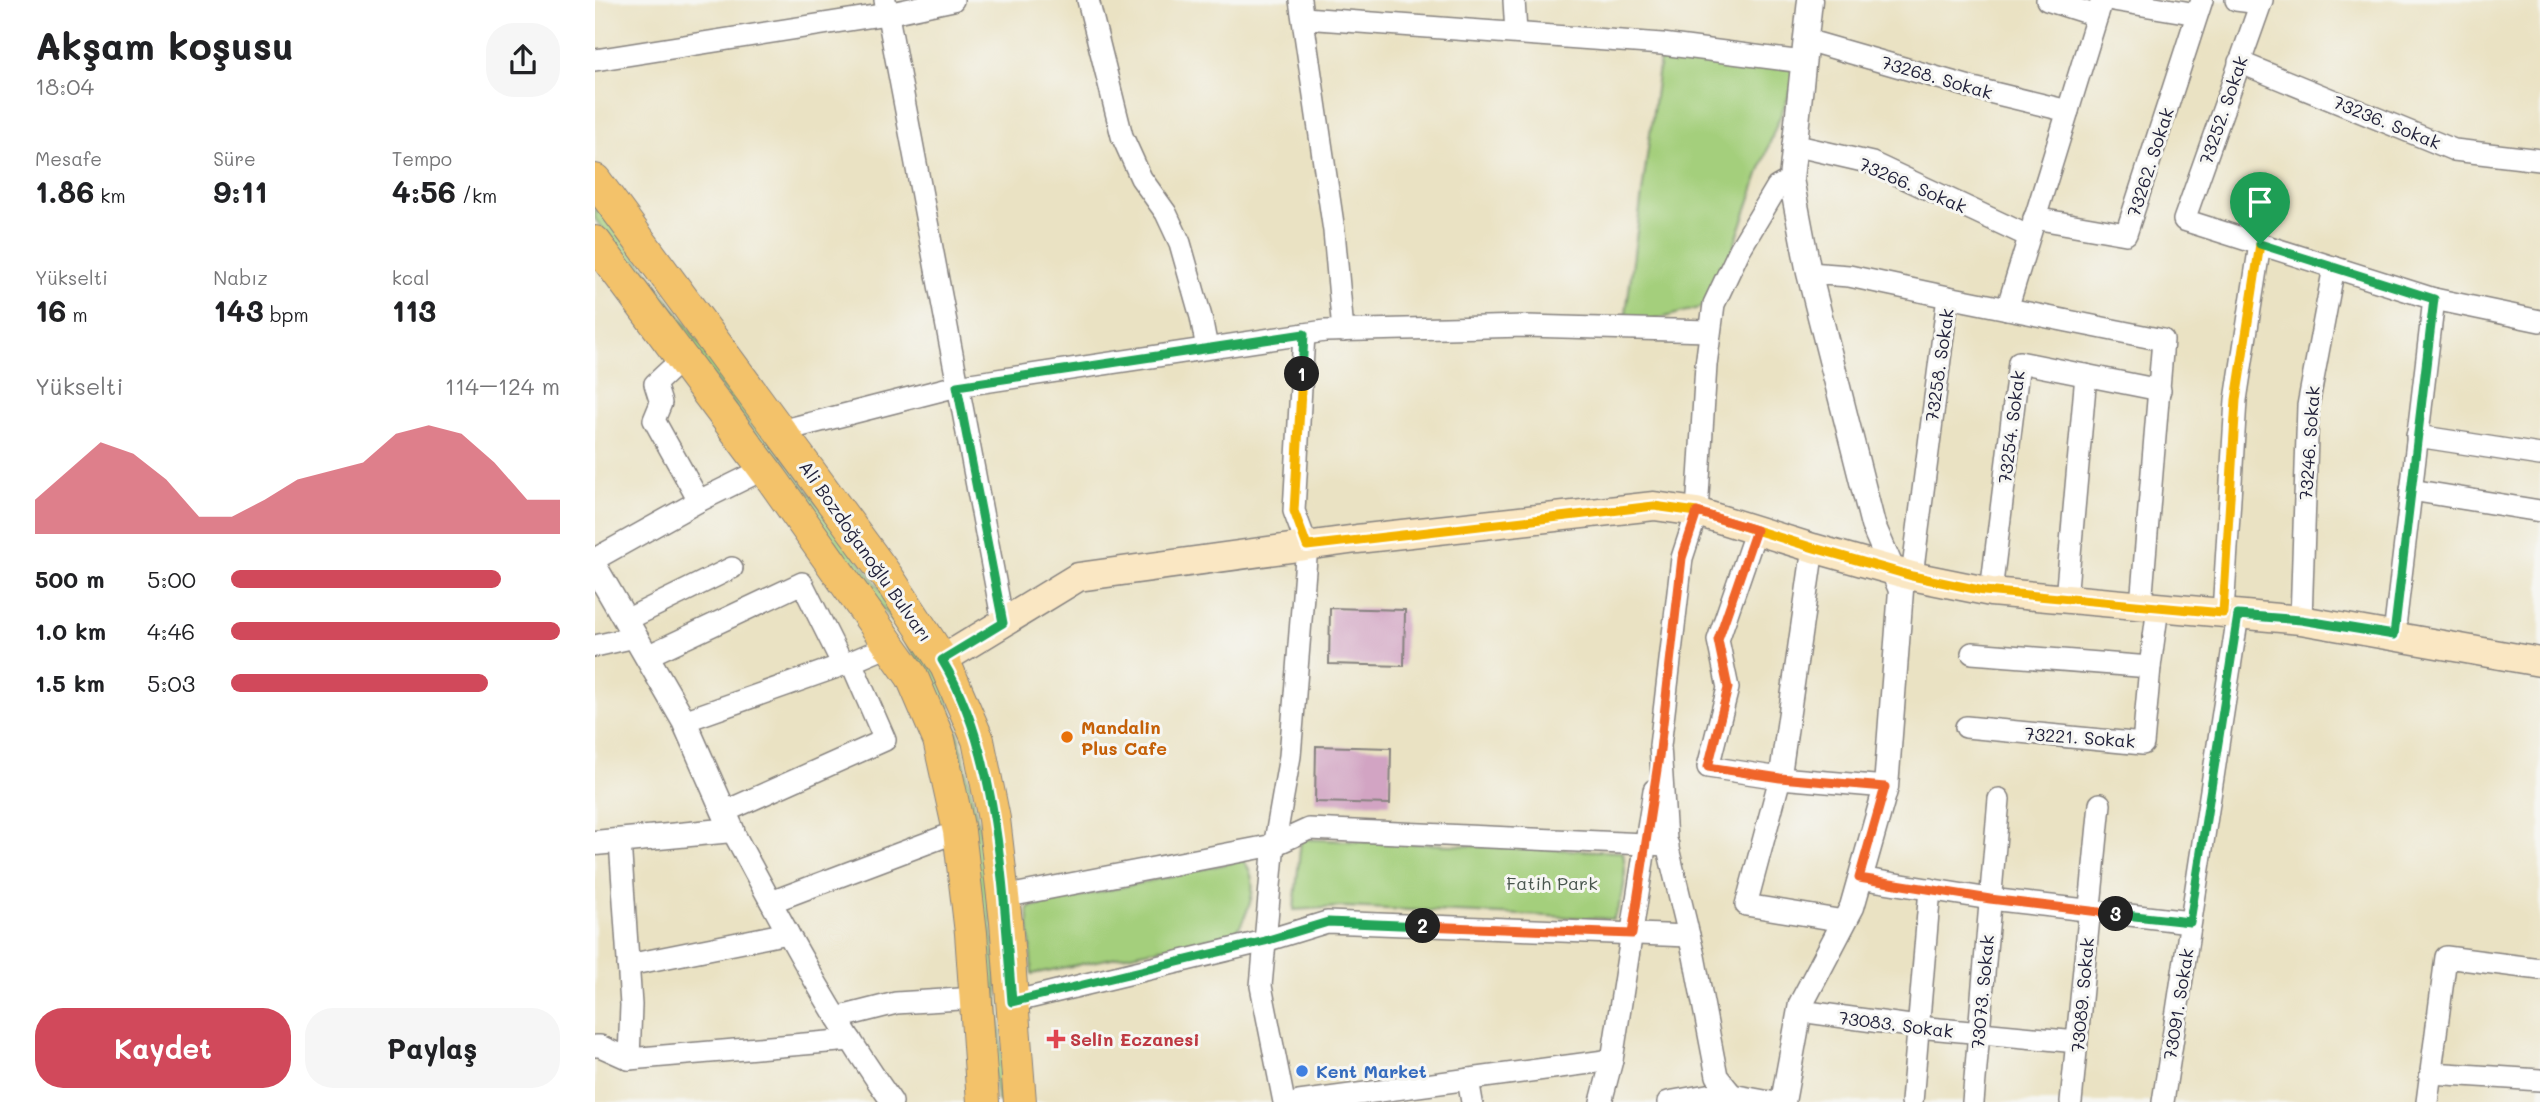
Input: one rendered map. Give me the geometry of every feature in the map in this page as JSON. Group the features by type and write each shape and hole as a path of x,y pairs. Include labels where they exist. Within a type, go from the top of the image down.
{"main road":[{"name":"Ali Bozdoğanoğlu Bulvarı","path":"595,180 889,579 942,660 978,740 994,819 1020,1102"},
{"name":"Ali Bozdoğanoğlu Bulvarı","path":"599,256 764,469 912,677 939,740 959,831 971,933 983,1102"},
{"path":"942,660 1078,577 1307,546 1654,506 1697,512 1903,573 1991,592 2301,620 2540,662"}],"street":[{"path":"595,60 886,7 953,0"},
{"path":"1088,0 1122,136 1141,178 1166,213 1180,243 1207,348"},
{"path":"1514,0 1515,33"},
{"path":"1783,1102 1801,1004 1852,906 1885,787 1903,573 1885,556 1873,525 1809,273 1791,179 1810,0"},
{"path":"2007,309 2100,8 2047,0"},
{"path":"2113,0 2200,7"},
{"path":"2236,0 2261,2"},
{"name":"73252. Sokak","path":"2260,244 2184,220 2261,2"},
{"path":"886,7 1003,623"},
{"name":"73262. Sokak","path":"2031,227 2126,234 2200,7"},
{"path":"1302,9 1334,231 1343,331"},
{"name":"73268. Sokak","path":"1302,9 1515,33 1804,51 2068,111"},
{"name":"73236. Sokak","path":"2239,62 2453,150 2540,160"},
{"name":"73266. Sokak","path":"1793,145 1872,163 2031,227"},
{"path":"1601,1102 1612,1060 1660,750 1682,558 1697,512 1709,331 1714,304 1739,249 1777,187 1791,179"},
{"path":"2260,244 2434,299 2540,321"},
{"name":"73091. Sokak","path":"2163,1102 2190,922 2230,614 2236,400 2260,244"},
{"name":"73246. Sokak","path":"2301,620 2308,407 2334,267"},
{"path":"1809,273 1849,276 1948,297"},
{"name":"73258. Sokak","path":"1903,573 1948,297 2164,340 2160,390"},
{"path":"2394,635 2434,299"},
{"path":"781,431 957,386 1304,334 1526,326 1709,331"},
{"path":"1284,1102 1261,986 1274,845 1290,756 1307,546 1294,511 1304,334"},
{"name":"73254. Sokak","path":"1991,592 2019,362 2160,390"},
{"path":"670,370 655,384 661,403 654,420 699,501"},
{"path":"2066,599 2086,375"},
{"name":"73221. Sokak","path":"1966,727 2143,744 2150,667 2149,606 2160,390"},
{"path":"2417,436 2540,455"},
{"path":"595,559 699,501 764,469"},
{"path":"2411,490 2540,511"},
{"path":"1756,530 1718,640 1728,688 1708,767 1780,778 1885,787"},
{"path":"1814,548 1780,778 1746,905 1844,921"},
{"path":"595,567 684,721 728,822 787,933 837,1018 892,1102"},
{"path":"636,638 732,568"},
{"path":"595,646 636,638 802,583 885,740 728,822 595,843"},
{"path":"684,721 847,664 891,645"},
{"path":"1972,653 2150,667"},
{"path":"1660,750 1668,845 1717,1076 1733,1095 1770,1102"},
{"name":"73073. Sokak","path":"1973,1102 1999,799"},
{"name":"73089. Sokak","path":"2071,1102 2100,804"},
{"path":"1003,897 1274,845 1308,829 1668,845"},
{"path":"771,902 959,831"},
{"path":"620,841 631,1005 629,1059"},
{"path":"1859,878 1990,899 2190,922"},
{"path":"1912,1102 1930,889"},
{"path":"1012,1002 1265,941 1328,922 1689,936"},
{"path":"628,965 787,933"},
{"path":"2427,1102 2446,957 2540,969"},
{"path":"837,1018 897,1003 976,998"},
{"name":"73083. Sokak","path":"1800,1011 1979,1034 2077,1042"},
{"path":"595,1046 629,1059 851,1040"},
{"path":"1299,1102 1612,1060"},
{"path":"2431,1073 2540,1080"},
{"path":"1468,1079 1472,1102"},
{"path":"1668,1102 1729,1091"}],"green space":[{"path":"1662,44 1803,62 1774,131 1714,304 1624,328"},
{"path":"595,200 909,628 943,680 982,839 992,923 1006,1102 999,1102 996,1091 931,684 900,632 595,219"},
{"name":"Fatih Park","path":"1301,839 1623,852 1624,887 1613,919 1342,907 1294,910"},
{"path":"1243,860 1249,869 1253,887 1249,906 1236,933 1032,974 1028,908"}],"building":[{"path":"1330,608 1405,610 1404,666 1329,664"},
{"path":"1316,746 1391,748 1390,804 1315,802"}],"place":[{"name":"Mandalin Plus Cafe","path":"1067,737"},
{"name":"Selin Eczanesi","path":"1056,1039"},
{"name":"Kent Market","path":"1302,1071"}],"route":[{"path":"2260,244 2236,400 2223,613 1984,591 1912,576 1697,512 1654,506 1307,546 1294,511 1304,334 957,386 1003,623 942,660 978,740 994,819 1012,1002 1265,941 1328,922 1632,934 1660,750 1682,558 1697,512 1756,530 1718,640 1728,688 1708,767 1780,778 1885,787 1859,878 1990,899 2190,922 2238,615 2301,620 2394,635 2434,299 2260,244"}]}
